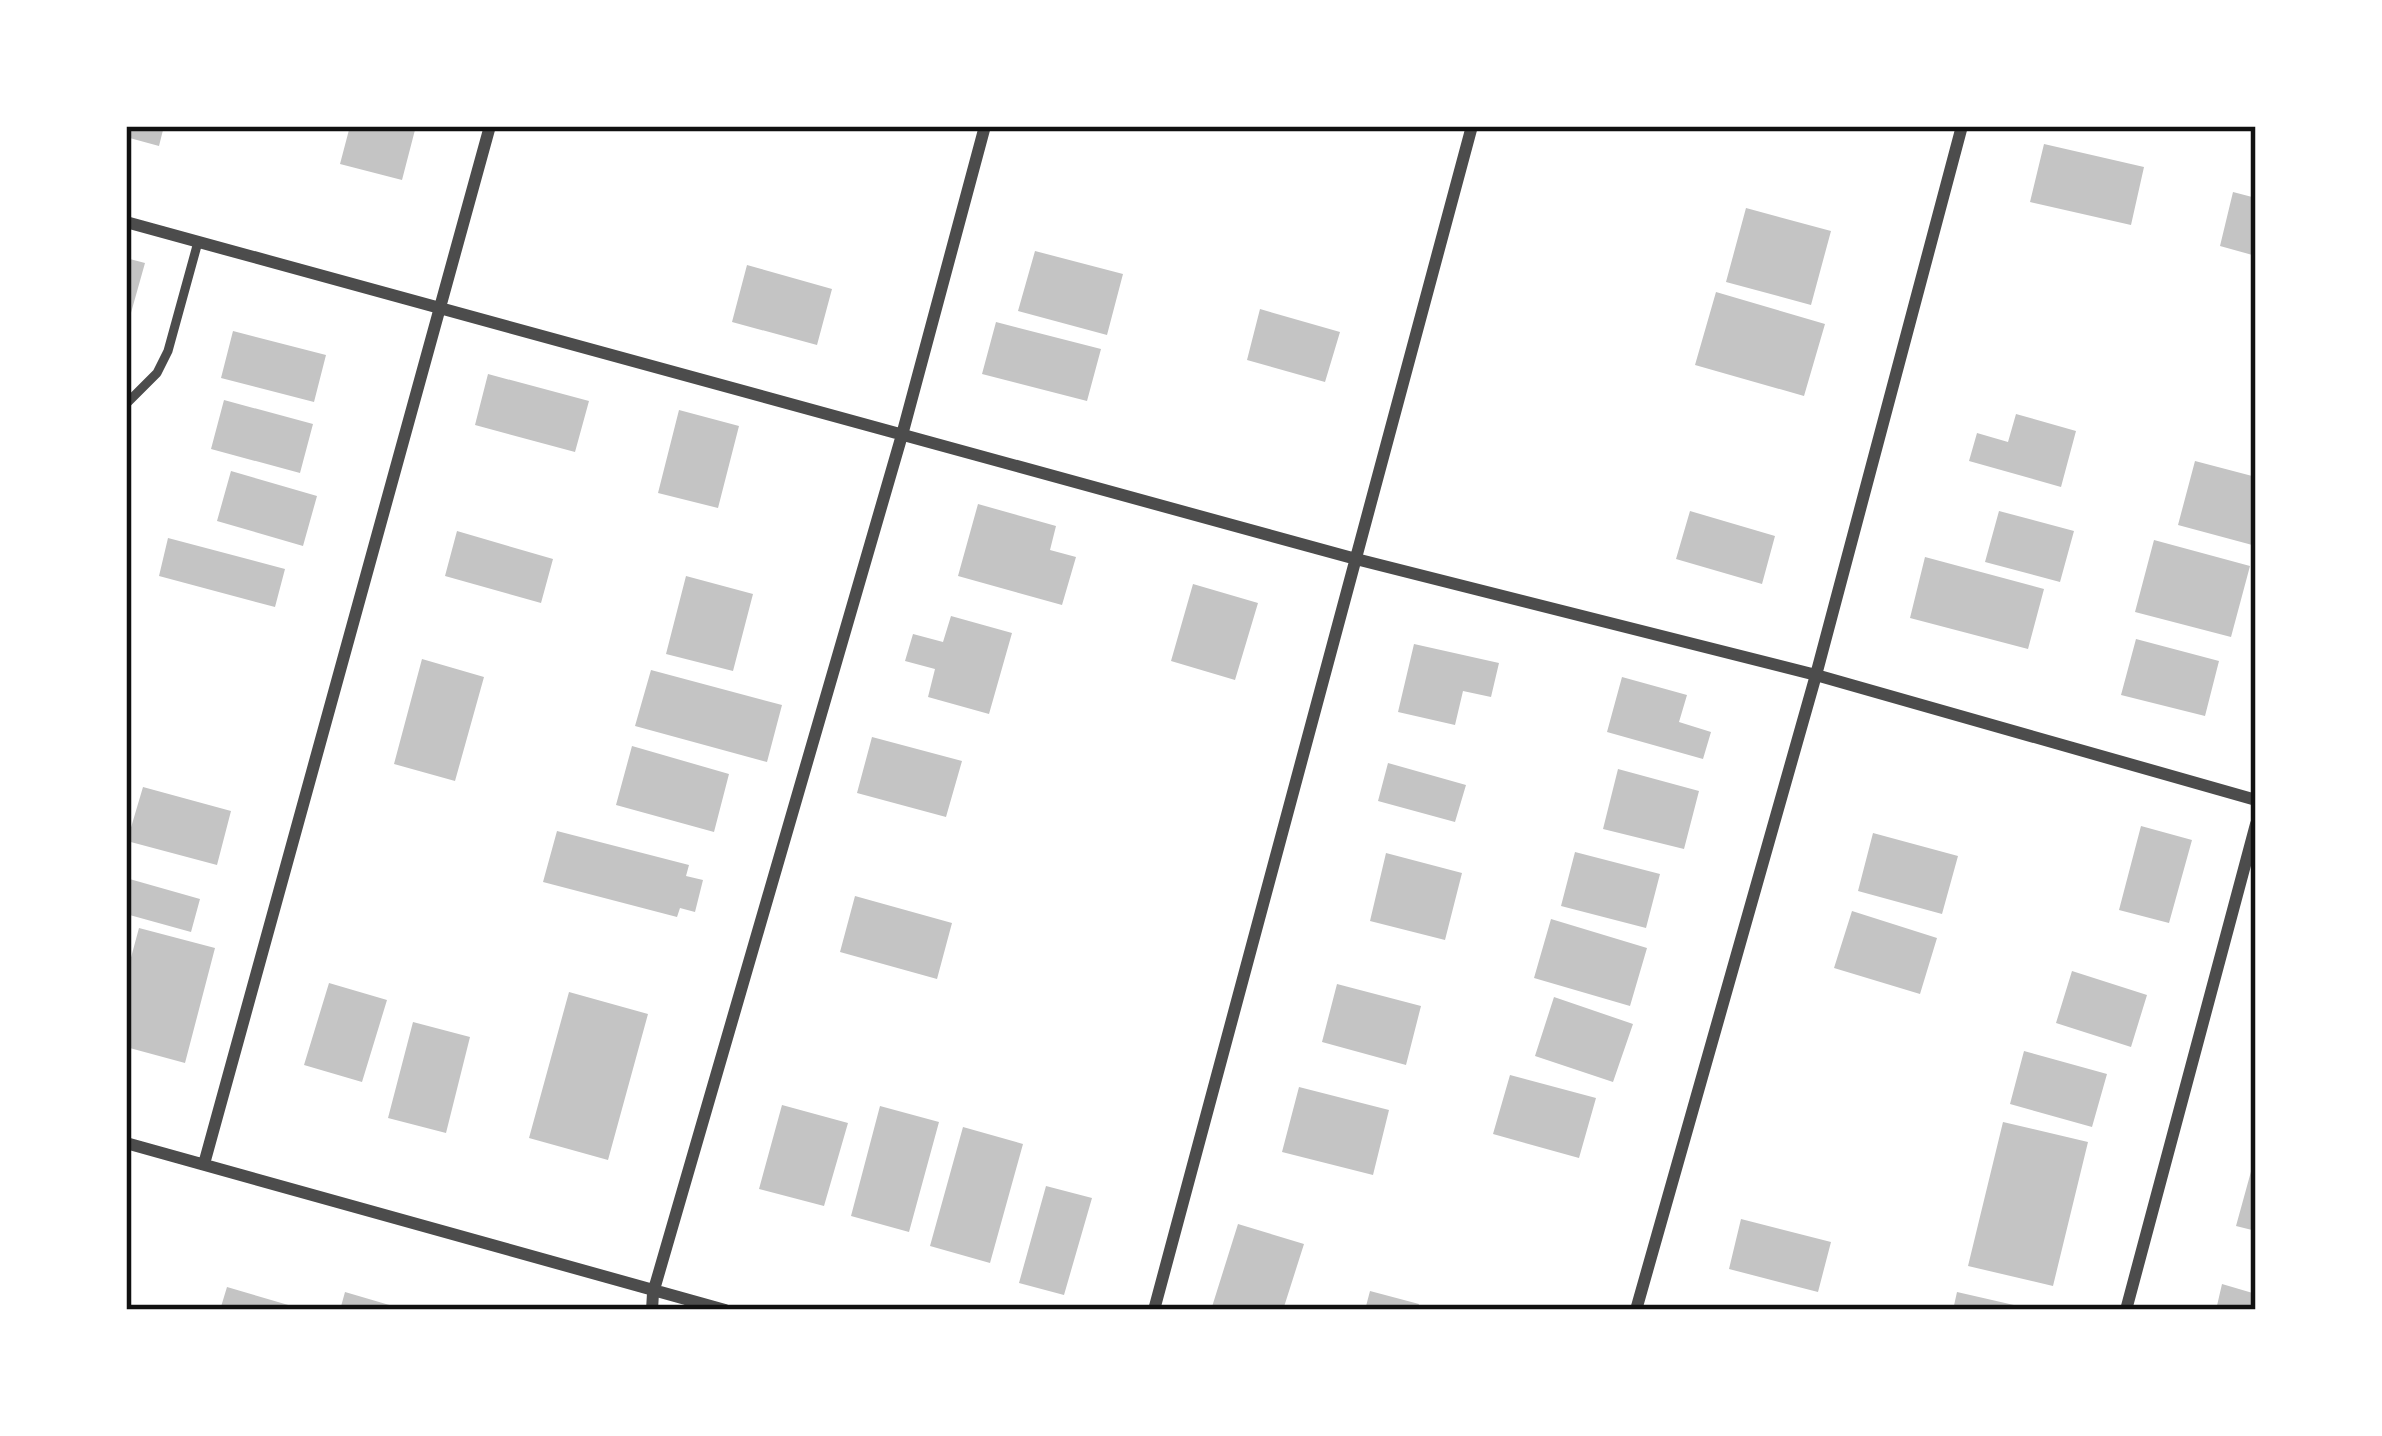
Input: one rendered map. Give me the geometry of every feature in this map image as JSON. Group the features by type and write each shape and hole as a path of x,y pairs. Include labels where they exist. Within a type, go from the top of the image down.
{"street":[{"path":"204,1164 490,126"},
{"path":"652,1310 653,1293 902,435 985,126"},
{"path":"1154,1310 1472,126"},
{"path":"1636,1310 1816,675 1962,126"},
{"path":"126,222 1356,559 1816,675 2256,800"},
{"path":"2126,1310 2256,824"},
{"path":"126,1143 725,1310"}],"lane":[{"path":"126,404 157,373 169,351 198,242"}],"building":[{"path":"126,126 164,126 159,146 126,137"},
{"path":"350,126 416,126 402,180 340,164"},
{"path":"2044,144 2144,167 2131,225 2030,202"},
{"path":"2233,192 2256,198 2256,256 2220,246"},
{"path":"1746,208 1831,231 1811,305 1726,282"},
{"path":"1035,251 1123,274 1107,335 1018,311"},
{"path":"126,258 145,263 127,327 126,327"},
{"path":"747,265 832,289 817,345 732,322"},
{"path":"1716,292 1825,324 1804,396 1695,365"},
{"path":"1260,309 1340,332 1325,382 1247,360"},
{"path":"996,322 1101,349 1087,401 982,374"},
{"path":"233,331 326,355 314,402 221,378"},
{"path":"488,374 589,401 575,452 475,425"},
{"path":"224,400 313,424 300,473 211,449"},
{"path":"679,410 739,426 718,508 658,493"},
{"path":"2016,414 2076,431 2061,487 1969,461 1977,433 2008,442"},
{"path":"2195,461 2256,477 2256,546 2178,525"},
{"path":"231,471 317,496 303,546 217,521"},
{"path":"978,504 1056,526 1050,550 1076,557 1062,605 958,576"},
{"path":"1690,511 1775,536 1762,584 1676,559"},
{"path":"1999,511 2074,531 2060,582 1985,562"},
{"path":"457,531 553,559 541,603 445,576"},
{"path":"168,538 285,569 275,607 159,576"},
{"path":"2154,540 2250,566 2231,637 2135,612"},
{"path":"1925,557 2044,589 2028,649 1910,618"},
{"path":"686,576 753,594 733,671 666,654"},
{"path":"1193,584 1258,603 1235,680 1171,661"},
{"path":"951,616 1012,633 989,714 928,697 935,669 905,661 913,634 943,642"},
{"path":"2136,639 2219,661 2205,716 2121,695"},
{"path":"1414,644 1499,663 1491,697 1463,691 1455,725 1398,712"},
{"path":"422,659 484,677 455,781 394,764"},
{"path":"651,670 782,705 767,762 635,726"},
{"path":"1622,677 1687,695 1679,722 1711,732 1703,759 1607,732"},
{"path":"872,737 962,761 946,817 857,793"},
{"path":"632,746 729,774 714,832 616,805"},
{"path":"1388,763 1466,785 1455,822 1378,801"},
{"path":"1618,769 1699,791 1684,849 1603,829"},
{"path":"143,787 231,811 217,865 127,841"},
{"path":"2141,826 2192,840 2169,923 2119,910"},
{"path":"557,831 689,865 686,876 703,880 695,912 680,908 677,917 543,882"},
{"path":"1873,833 1958,856 1942,914 1858,891"},
{"path":"1575,852 1660,874 1646,928 1561,906"},
{"path":"1386,853 1462,873 1445,940 1370,921"},
{"path":"126,878 200,899 191,932 126,914"},
{"path":"855,896 952,923 937,979 840,952"},
{"path":"1852,911 1937,938 1920,994 1834,968"},
{"path":"1551,919 1647,948 1630,1006 1534,978"},
{"path":"139,928 215,948 185,1063 126,1047 126,976"},
{"path":"2072,971 2147,995 2131,1047 2056,1023"},
{"path":"329,983 387,1000 362,1082 304,1065"},
{"path":"1337,984 1421,1006 1406,1065 1322,1042"},
{"path":"569,992 648,1014 608,1160 529,1138"},
{"path":"1554,997 1633,1024 1613,1082 1535,1056"},
{"path":"413,1022 470,1037 446,1133 388,1118"},
{"path":"2024,1051 2107,1074 2092,1127 2010,1104"},
{"path":"1510,1075 1596,1098 1579,1158 1493,1134"},
{"path":"1299,1087 1389,1110 1373,1175 1282,1152"},
{"path":"782,1105 848,1123 824,1206 759,1189"},
{"path":"880,1106 939,1122 909,1232 851,1216"},
{"path":"2003,1122 2088,1142 2053,1286 1968,1266"},
{"path":"963,1127 1023,1144 990,1263 930,1246"},
{"path":"2256,1157 2256,1231 2236,1226"},
{"path":"1046,1186 1092,1198 1064,1295 1019,1283"},
{"path":"1741,1219 1831,1242 1818,1292 1729,1269"},
{"path":"1238,1224 1304,1244 1283,1310 1211,1310"},
{"path":"2222,1284 2256,1294 2256,1310 2216,1310"},
{"path":"227,1287 302,1309 302,1310 220,1310"},
{"path":"1370,1291 1419,1304 1417,1310 1365,1310"},
{"path":"345,1292 403,1309 340,1310"},
{"path":"1957,1292 2027,1308 2027,1310 1953,1310"}]}
